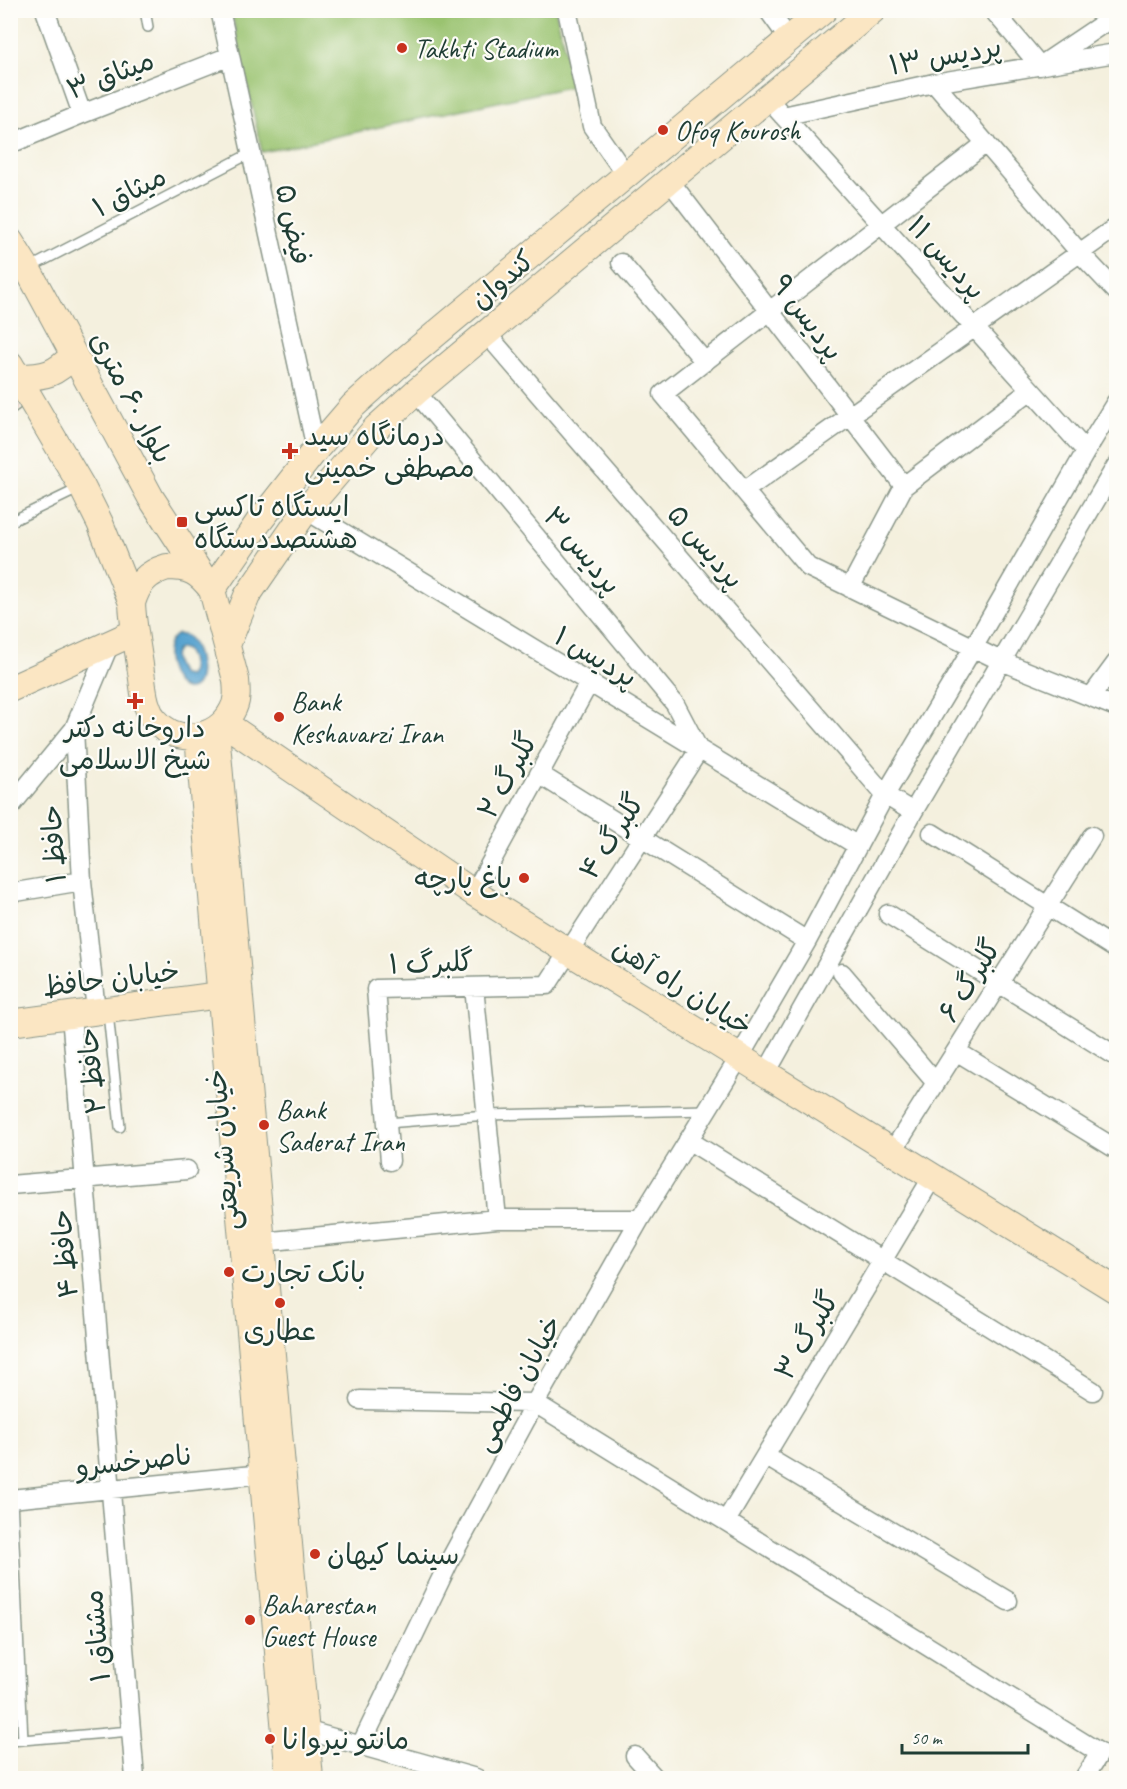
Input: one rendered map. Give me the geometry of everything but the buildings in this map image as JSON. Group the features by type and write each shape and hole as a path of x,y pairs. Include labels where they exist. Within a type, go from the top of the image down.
{"street":[{"path":"45,10 82,114"},
{"name":"فیض ۵","path":"220,10 316,449"},
{"path":"567,10 592,126 626,175"},
{"path":"768,10 789,39"},
{"name":"کندوان","path":"208,584 316,449 354,406 395,368 824,10"},
{"name":"کندوان","path":"227,645 247,596 306,510 376,428 669,180 775,107 873,10"},
{"path":"993,10 1040,66 1116,15"},
{"name":"پردیس ۱۳","path":"775,107 1116,53"},
{"name":"میثاق ۳","path":"10,144 230,56"},
{"path":"934,83 1080,253 1116,291"},
{"name":"پردیس ۱۱","path":"775,107 1086,451"},
{"path":"986,143 663,394 808,567 1001,661 1116,707"},
{"path":"648,156 669,180"},
{"name":"پردیس ۹","path":"669,180 904,486"},
{"path":"744,491 1116,227"},
{"name":"بلوار ۶۰ متری","path":"10,241 27,268 152,498 208,584 227,645 236,680 237,695 233,710 213,730"},
{"path":"621,264 705,362"},
{"name":"پردیس ۵","path":"486,333 885,795 913,812"},
{"path":"15,370 38,377 47,375 56,371 74,355"},
{"path":"15,370 82,487 100,523 132,603 147,708 156,721 168,731 182,736 213,730"},
{"path":"850,588 904,486 1031,390"},
{"name":"پردیس ۳","path":"416,392 675,704 699,750"},
{"name":"خیابان فاطمی","path":"361,1745 451,1558 535,1403 640,1218 739,1058 807,941 885,795 1116,402"},
{"path":"766,1073 913,812 1116,466"},
{"name":"پردیس ۱","path":"306,510 858,846"},
{"path":"132,603 143,579 154,571 167,567 180,567 193,571 208,584"},
{"path":"10,689 135,632"},
{"name":"حافظ ۱","path":"102,1011 82,880 74,729 110,643"},
{"path":"1091,697 1116,663"},
{"name":"گلبرگ ۲","path":"474,893 589,682"},
{"path":"10,807 74,729"},
{"name":"خیابان راه آهن","path":"213,730 1116,1290"},
{"name":"خیابان شریعتی","path":"213,730 220,995 289,1779"},
{"name":"خیابان شریعتی","path":"213,730 262,1242 309,1779"},
{"name":"گلبرگ ۴","path":"568,952 699,750"},
{"path":"539,774 807,941"},
{"path":"932,833 1116,949"},
{"name":"گلبرگ ۶","path":"892,1152 1092,836"},
{"path":"10,893 82,880"},
{"path":"888,914 1116,1056"},
{"name":"گلبرگ ۱","path":"390,1161 376,989 547,985 568,952"},
{"path":"842,973 936,1083"},
{"path":"474,987 497,1219"},
{"name":"خیابان حافظ","path":"10,1023 220,995"},
{"name":"حافظ ۴","path":"71,1015 111,1489"},
{"path":"956,1051 1116,1149"},
{"path":"688,1140 1093,1391"},
{"path":"10,1185 187,1170"},
{"name":"گلبرگ ۳","path":"726,1521 932,1178"},
{"path":"262,1242 497,1219 640,1218"},
{"path":"360,1400 535,1403 1100,1753 1084,1779"},
{"path":"765,1456 1008,1601"},
{"name":"ناصرخسرو","path":"11,1499 262,1474"},
{"name":"مشتاق ۱","path":"111,1489 135,1779"},
{"path":"305,1730 476,1779"},
{"path":"634,1756 655,1779"}],"lane":[{"path":"145,10 148,27"},
{"name":"میثاق ۱","path":"27,268 251,153"},
{"path":"10,522 82,487"},
{"name":"حافظ ۲","path":"102,1011 120,1127"},
{"path":"387,1123 487,1115 707,1110"},
{"path":"11,1499 23,1740"},
{"path":"10,1741 131,1731"}],"green space":[{"name":"Takhti Stadium","path":"231,11 556,11 573,86 262,152"}],"water":[{"path":"178,634 187,636 195,647 200,673 195,686 189,689 182,688 177,683 168,666 168,647 171,639","holes":["180,648 186,650 192,670 189,676 182,675 174,657"]}],"place":[{"name":"Takhti Stadium","path":"402,48"},
{"name":"Ofoq Kourosh","path":"663,130"},
{"name":"درمانگاه سید مصطفی خمینی","path":"290,451"},
{"name":"ایستگاه تاکسی هشتصددستگاه","path":"182,522"},
{"name":"داروخانه دکتر شیخ الاسلامی","path":"135,701"},
{"name":"Bank Keshavarzi Iran","path":"279,717"},
{"name":"باغ پارچه","path":"524,878"},
{"name":"Bank Saderat Iran","path":"264,1125"},
{"name":"بانک تجارت","path":"229,1272"},
{"name":"عطاری","path":"280,1303"},
{"name":"سینما کیهان","path":"315,1554"},
{"name":"Baharestan Guest House","path":"250,1620"},
{"name":"مانتو نیروانا","path":"270,1739"}]}
